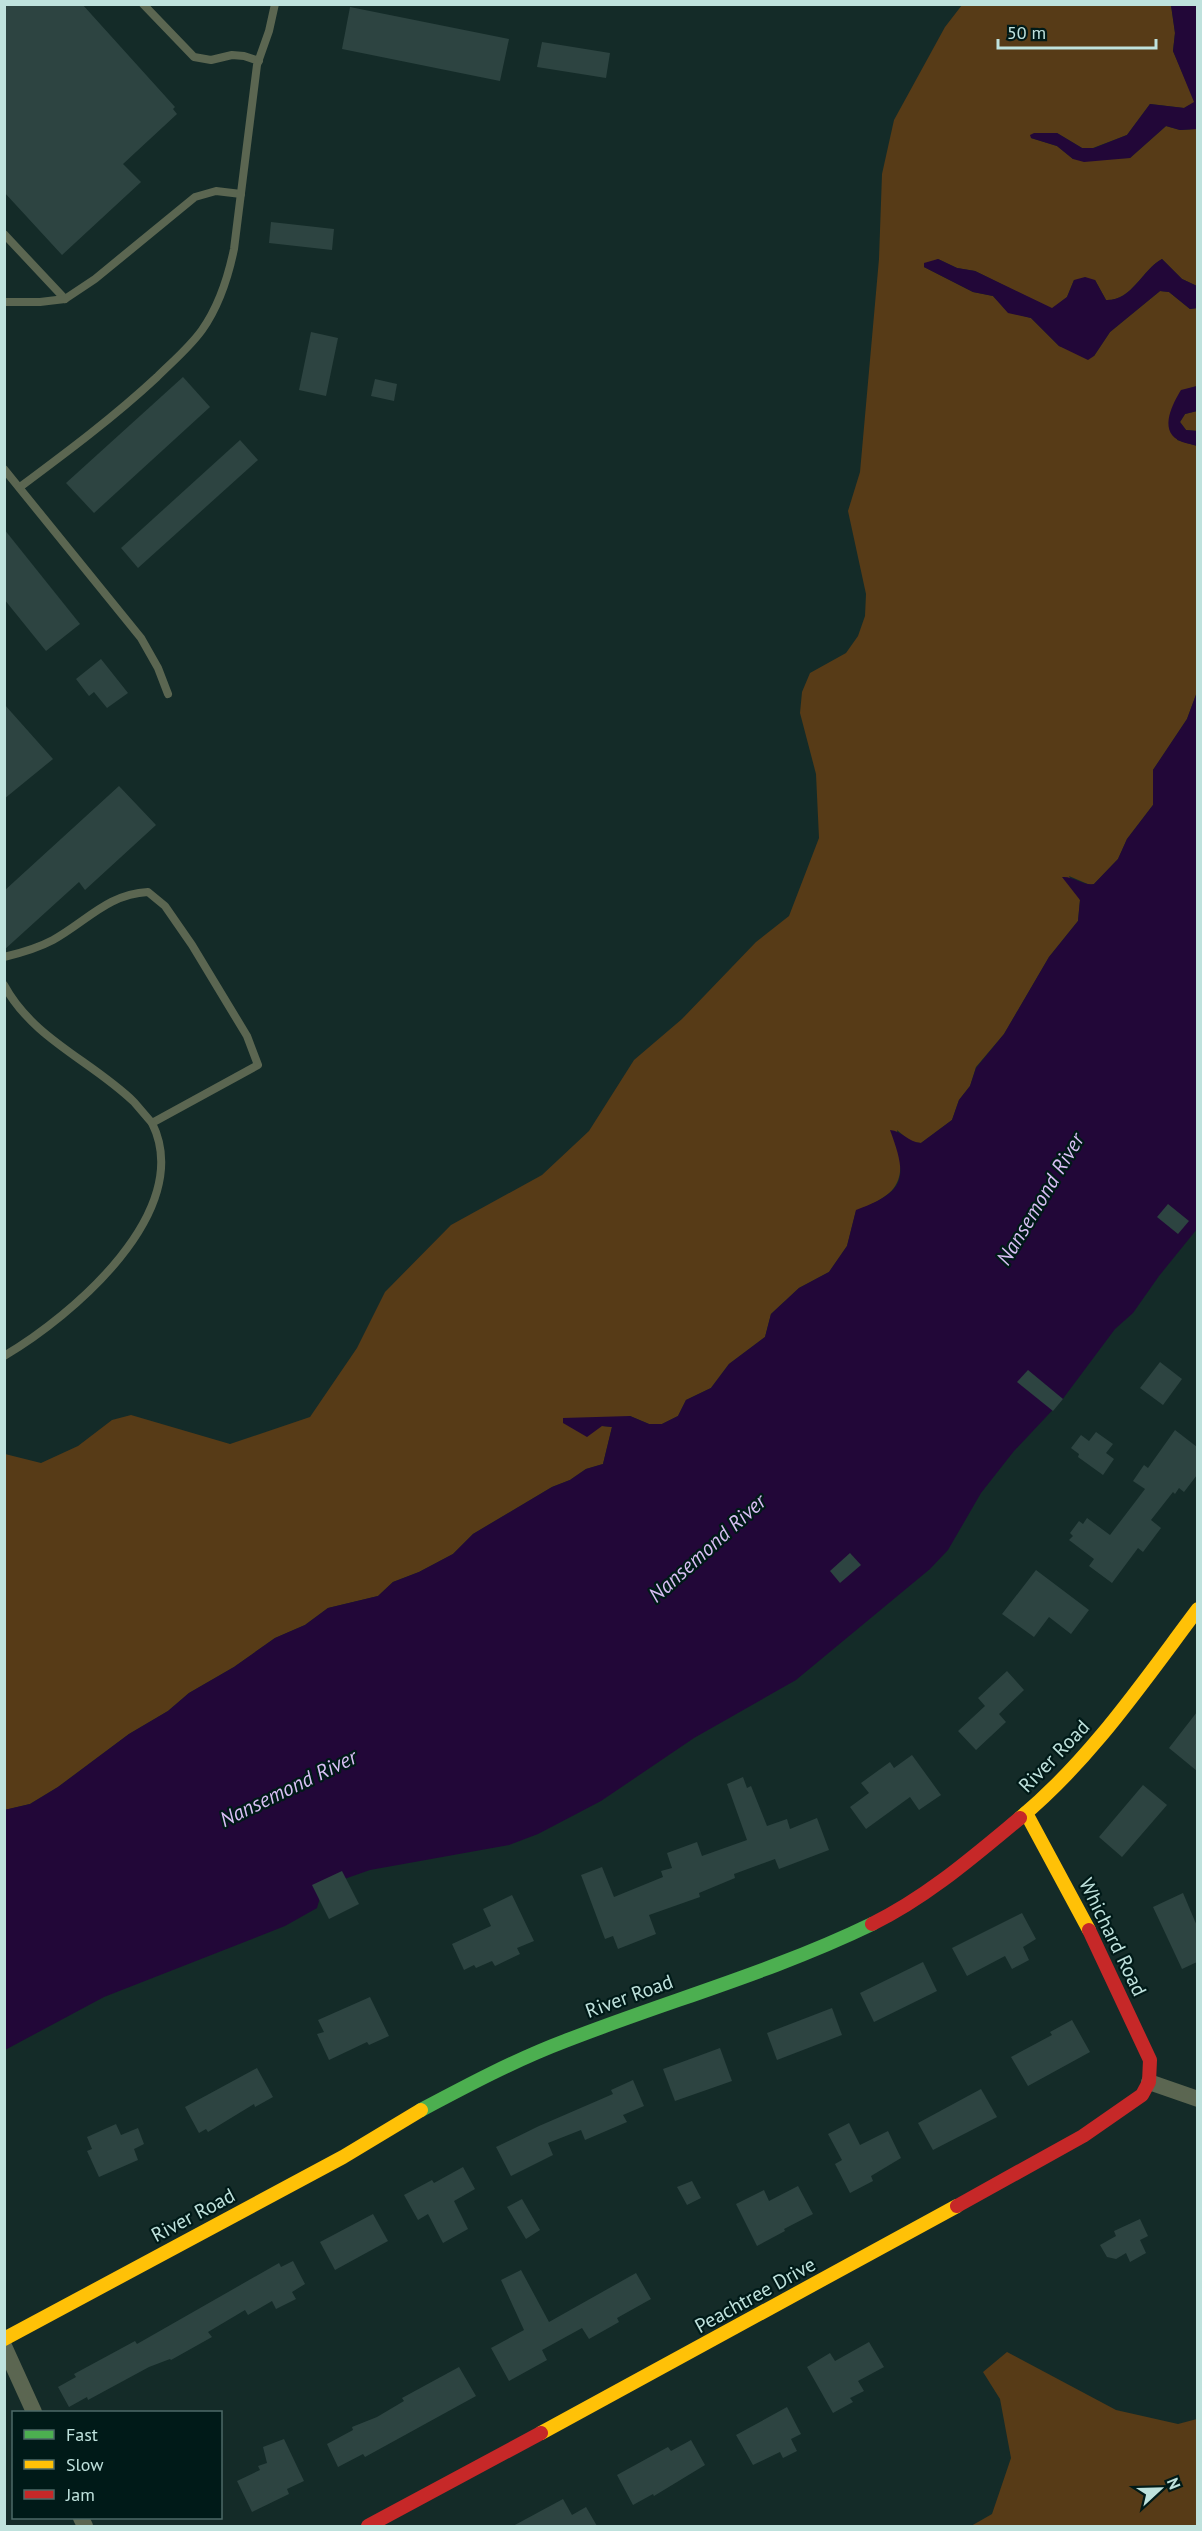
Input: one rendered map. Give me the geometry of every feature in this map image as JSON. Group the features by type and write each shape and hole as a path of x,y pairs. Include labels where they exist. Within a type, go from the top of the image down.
{"street":[{"name":"River Road","path":"4,2340 343,2157 414,2114 488,2075 564,2041 820,1949 904,1908 970,1860 1026,1813 1076,1766 1120,1713 1197,1609"},
{"name":"Whichard Road","path":"1026,1813 1075,1901 1130,2016 1150,2060 1149,2082"},
{"path":"1149,2082 1197,2099"},
{"name":"Peachtree Drive","path":"368,2526 785,2301 1083,2136 1134,2103 1142,2095 1149,2082"},
{"path":"4,2346 34,2411"}],"lane":[{"path":"143,4 194,57 212,60 244,56 259,61"},
{"path":"20,487 147,386 187,348 202,329 218,302 229,273 259,61 269,31 274,4"},
{"path":"4,302 65,299 95,279 195,197 216,191 241,194"},
{"path":"4,234 65,299"},
{"path":"4,469 141,638 158,668 168,694"},
{"path":"4,957 29,950 54,939 117,897 148,892 165,906 192,945 247,1036 258,1065 152,1123"},
{"path":"4,984 23,1013 48,1038 133,1102 152,1123 160,1139 163,1160 154,1202 132,1244 96,1283 56,1319 4,1356"}],"shaded area":[{"path":"962,5 1171,5 1175,33 1173,51 1195,102 1184,108 1150,104 1127,135 1093,148 1082,148 1057,133 1031,138 1057,146 1073,159 1130,158 1166,126 1180,130 1197,129 1197,286 1182,279 1162,259 1123,296 1106,300 1095,280 1074,280 1067,297 1052,309 975,271 957,268 938,259 924,267 973,292 993,296 1008,312 1031,318 1059,346 1094,356 1110,332 1160,291 1169,292 1190,309 1198,308 1197,386 1181,391 1177,440 1197,446 1197,692 1187,719 1153,770 1153,805 1127,839 1118,859 1094,884 1090,885 1069,876 1080,900 1078,921 1049,957 1004,1034 976,1067 970,1086 959,1100 952,1120 921,1143 911,1142 897,1130 900,1161 898,1182 884,1197 856,1211 847,1246 829,1272 799,1288 771,1314 765,1337 729,1364 711,1388 686,1400 678,1416 662,1424 649,1424 630,1416 602,1426 612,1427 603,1464 586,1469 570,1480 552,1487 473,1534 453,1554 419,1572 393,1582 378,1596 328,1608 305,1625 275,1638 234,1667 189,1693 168,1711 129,1734 58,1787 30,1804 5,1810 5,1454 41,1463 78,1446 112,1420 131,1415 230,1444 310,1417 357,1348 385,1292 451,1225 542,1175 589,1131 634,1060 682,1019 756,942 789,916 819,838 816,774 800,713 802,692 810,673 846,653 858,636 865,616 866,594 848,511 860,472 879,259 882,174 894,120 945,27"},
{"path":"1197,411 1197,431 1186,430 1180,422 1185,414"},
{"path":"1007,2352 1116,2410 1178,2424 1197,2419 1197,2526 971,2526 992,2514 1011,2458 1000,2399 983,2372"}],"water":[{"path":"1171,5 1197,5 1197,129 1180,130 1166,126 1130,158 1084,162 1073,159 1057,146 1031,138 1030,135 1034,133 1057,133 1082,148 1094,148 1127,135 1150,104 1184,108 1194,102 1173,51 1175,33"},
{"path":"938,259 957,268 975,271 1052,308 1067,297 1074,280 1085,277 1095,280 1106,300 1123,296 1162,259 1182,279 1197,286 1197,308 1190,309 1169,292 1160,291 1110,332 1094,356 1088,360 1059,346 1031,318 1008,313 993,296 973,292 924,267 924,263"},
{"path":"1197,386 1197,411 1185,414 1180,422 1186,430 1197,431 1197,446 1178,440 1172,435 1168,423 1174,402 1181,390"},
{"name":"Nansemond River","path":"1197,692 1197,1229 1133,1313 1115,1329 1062,1400 1014,1451 981,1493 948,1550 930,1569 796,1680 694,1738 601,1801 538,1834 509,1845 370,1870 330,1884 322,1891 317,1908 285,1926 104,1997 5,2050 4,1810 30,1804 58,1787 129,1734 168,1711 189,1693 234,1667 275,1638 305,1625 328,1608 378,1596 393,1582 419,1572 453,1554 473,1534 552,1487 570,1480 586,1469 603,1464 612,1427 602,1426 587,1437 563,1423 563,1418 630,1416 649,1424 662,1424 678,1416 686,1400 711,1388 729,1364 765,1337 771,1314 799,1288 829,1272 847,1246 856,1210 885,1197 893,1189 900,1172 896,1146 890,1130 921,1143 952,1120 959,1100 970,1086 976,1068 1004,1034 1049,957 1078,921 1080,900 1062,877 1094,884 1118,859 1127,839 1153,805 1153,770 1187,719"}],"building":[{"path":"4,4 82,4 175,107 173,109 177,114 123,164 141,182 62,255 4,192"},
{"path":"350,7 509,39 500,81 342,49"},
{"path":"542,42 610,53 606,78 537,67"},
{"path":"271,222 334,229 332,250 269,243"},
{"path":"311,332 338,338 326,396 299,390"},
{"path":"183,377 210,407 94,513 66,483"},
{"path":"375,379 397,384 394,401 371,396"},
{"path":"240,440 258,460 138,568 121,548"},
{"path":"4,529 80,624 46,651 4,599"},
{"path":"101,659 128,693 107,708 94,692 89,696 76,679"},
{"path":"4,704 53,759 4,799"},
{"path":"119,786 156,825 85,890 79,882 4,950 4,891"},
{"path":"1168,1204 1189,1221 1178,1234 1157,1217"},
{"path":"1160,1362 1182,1379 1163,1405 1140,1388"},
{"path":"1028,1370 1063,1399 1053,1411 1017,1382"},
{"path":"1175,1430 1197,1447 1197,1475 1184,1492 1179,1488 1175,1494 1173,1492 1151,1520 1161,1528 1143,1552 1138,1548 1112,1583 1089,1566 1094,1559 1069,1540 1073,1536 1070,1533 1079,1521 1083,1524 1087,1518 1110,1535 1145,1489 1133,1481 1144,1465 1148,1468"},
{"path":"1096,1432 1113,1444 1106,1453 1114,1459 1103,1475 1078,1457 1079,1454 1071,1448 1081,1435 1089,1441"},
{"path":"850,1553 861,1565 840,1583 830,1571"},
{"path":"1036,1570 1089,1610 1071,1634 1049,1617 1034,1637 1002,1614"},
{"path":"1007,1671 1024,1690 999,1714 1006,1722 976,1750 958,1731 985,1706 978,1698"},
{"path":"1197,1712 1197,1771 1169,1748"},
{"path":"912,1755 941,1795 919,1810 910,1797 866,1829 850,1807 869,1793 861,1783 890,1762 894,1768"},
{"path":"743,1777 747,1788 751,1786 767,1826 787,1819 790,1829 817,1818 829,1850 779,1869 775,1859 734,1874 735,1878 699,1893 700,1897 649,1915 656,1934 618,1949 613,1936 605,1939 581,1875 602,1867 614,1897 663,1877 661,1871 672,1868 667,1853 697,1842 702,1856 747,1840 727,1784"},
{"path":"1143,1785 1167,1805 1122,1857 1099,1837"},
{"path":"342,1871 359,1904 329,1919 312,1885"},
{"path":"1183,1893 1197,1926 1197,1962 1182,1969 1153,1907"},
{"path":"512,1895 534,1941 517,1948 520,1954 495,1966 492,1961 464,1970 452,1944 491,1926 483,1909"},
{"path":"1022,1913 1036,1939 1023,1947 1029,1960 1012,1969 1005,1956 967,1976 952,1948"},
{"path":"923,1962 937,1991 874,2022 860,1993"},
{"path":"370,1997 389,2036 369,2045 367,2042 329,2060 317,2034 324,2032 318,2020"},
{"path":"832,2008 842,2035 777,2060 767,2033"},
{"path":"1072,2020 1090,2052 1028,2086 1011,2057 1052,2035 1050,2032"},
{"path":"720,2048 732,2081 675,2101 663,2069"},
{"path":"257,2068 273,2097 255,2107 254,2104 208,2132 206,2129 199,2133 185,2107"},
{"path":"633,2080 644,2106 623,2115 627,2122 585,2140 581,2130 548,2143 553,2155 511,2176 496,2147 613,2094 611,2090"},
{"path":"981,2089 997,2117 933,2150 918,2123"},
{"path":"849,2123 860,2145 888,2131 901,2158 871,2176 873,2181 850,2193 835,2164 842,2160 828,2134"},
{"path":"116,2124 121,2135 138,2128 144,2144 134,2149 138,2160 99,2177 87,2151 92,2149 87,2137"},
{"path":"463,2167 475,2189 454,2201 468,2229 443,2243 428,2214 418,2220 404,2195 432,2180 434,2183"},
{"path":"692,2181 701,2198 687,2205 677,2187"},
{"path":"798,2186 813,2214 757,2246 736,2204 764,2190 769,2201"},
{"path":"522,2199 540,2230 526,2239 507,2207"},
{"path":"373,2214 388,2241 335,2270 320,2242"},
{"path":"1140,2219 1148,2236 1140,2240 1146,2253 1130,2262 1126,2253 1116,2259 1107,2257 1100,2245 1116,2236 1114,2231"},
{"path":"293,2261 305,2284 292,2292 296,2299 276,2309 272,2301 248,2315 245,2310 208,2332 212,2337 171,2360 149,2367 88,2400 87,2397 69,2407 58,2387 76,2377 74,2374 135,2341 137,2344 279,2263 281,2267"},
{"path":"521,2270 549,2322 636,2273 651,2299 617,2318 619,2322 589,2339 582,2328 542,2350 547,2360 509,2381 491,2348 524,2330 501,2280"},
{"path":"869,2342 884,2367 858,2381 864,2391 850,2398 853,2402 833,2413 807,2367 830,2353 835,2361"},
{"path":"459,2367 476,2396 365,2457 363,2454 338,2467 327,2444 353,2430 352,2427 377,2417 404,2401 402,2398"},
{"path":"787,2407 801,2434 791,2439 797,2451 783,2458 780,2452 753,2465 736,2435"},
{"path":"284,2439 304,2481 287,2489 289,2494 252,2512 237,2481 260,2470 258,2466 267,2463 263,2447"},
{"path":"691,2440 705,2465 654,2496 653,2494 633,2505 617,2475 668,2447 671,2451"},
{"path":"563,2499 572,2515 586,2507 597,2526 513,2526"}],"traffic: fast":[{"path":"421,2110 546,2048 758,1972 872,1924"}],"traffic: slow":[{"path":"1020,1818 1046,1795 1093,1745 1198,1609"},
{"path":"1026,1813 1089,1930"},
{"path":"4,2339 343,2157 421,2110"},
{"path":"541,2433 957,2206"}],"traffic: jam":[{"path":"872,1924 931,1889 1020,1818"},
{"path":"957,2206 1083,2136 1142,2095 1149,2082 1150,2060 1089,1930"},
{"path":"368,2526 541,2433"}]}
